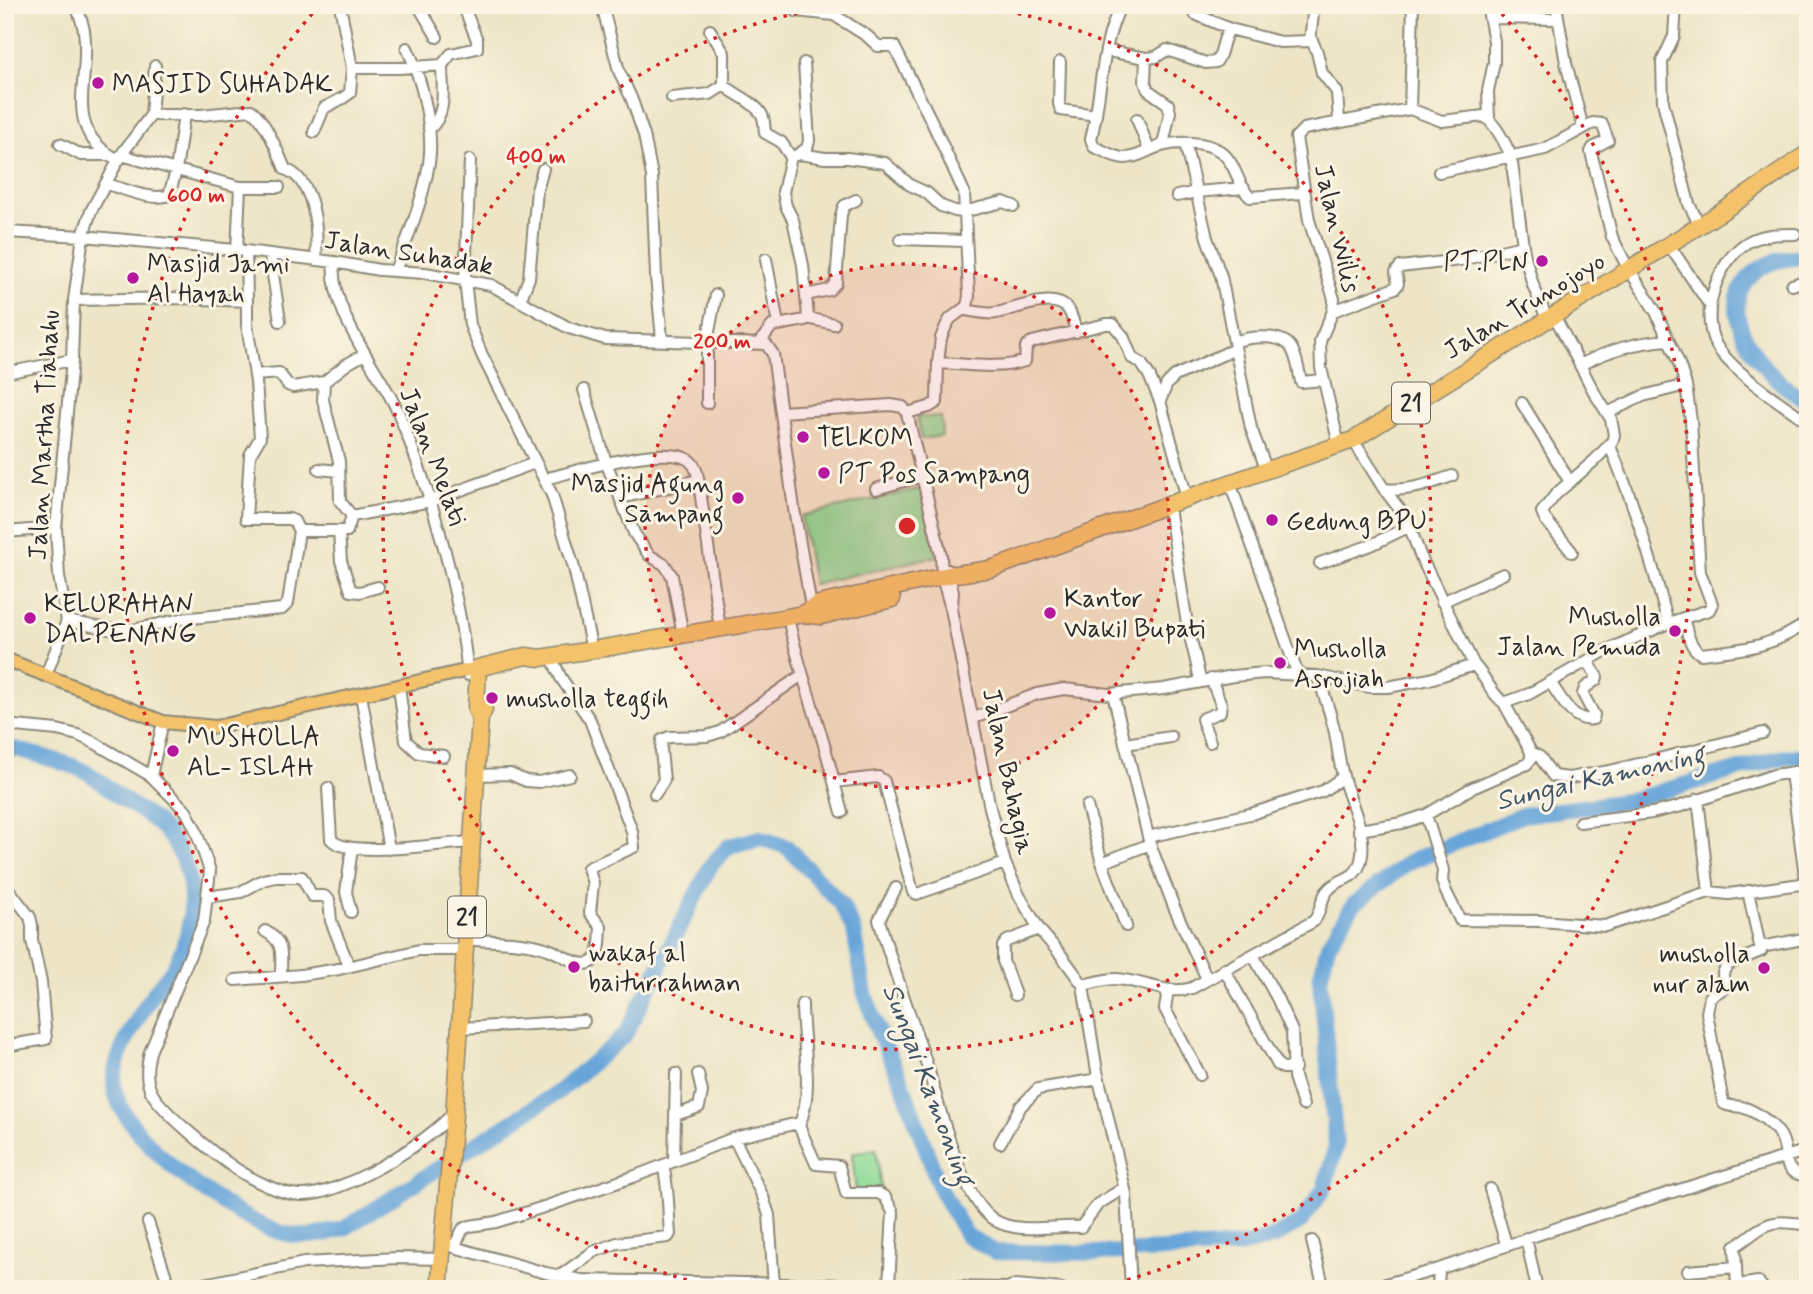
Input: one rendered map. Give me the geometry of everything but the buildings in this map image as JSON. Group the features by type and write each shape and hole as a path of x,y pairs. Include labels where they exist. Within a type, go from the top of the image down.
{"highway":[{"name":"Jalan Trunojoyo","path":"947,581 1007,564 1168,504 1346,443 1552,319 1700,226 1808,153"},
{"name":"21","path":"439,1289 447,1248 448,1182 480,718 484,710 475,673 526,656 546,657 592,650 803,613 821,616 947,581"}],"main road":[{"path":"5,659 163,722 216,727 399,686 475,673"}],"street":[{"path":"76,5 84,30 81,98 84,120 95,140 116,157"},
{"path":"314,132 324,108 349,93 352,68 340,5"},
{"path":"418,5 437,37"},
{"path":"429,129 437,123 441,112 442,65 451,54 478,46 463,5"},
{"path":"603,5 619,71 644,135 652,176 656,276 662,339"},
{"path":"1121,5 1112,24 1100,81 1091,139 1094,147 1120,158 1129,158 1163,145 1185,142 1210,145 1223,153 1250,197 1303,193"},
{"path":"1314,5 1311,38 1322,73 1337,92 1339,121"},
{"path":"1413,5 1410,109 1442,121 1484,116 1505,142 1511,156 1522,246 1533,285 1613,424 1614,435 1609,444 1556,494 1542,514 1572,552"},
{"path":"1487,5 1494,41 1494,62 1488,91 1489,119"},
{"path":"1556,5 1566,63 1583,128"},
{"path":"1676,5 1674,36 1662,62 1664,102 1689,204 1700,226"},
{"path":"781,412 891,405 903,407 907,413 929,407 937,402 940,338 950,319 967,306 969,296 964,192 897,50 890,44 878,47 867,36 834,15 796,11"},
{"path":"1195,14 1230,29 1280,42 1310,41 1311,38"},
{"path":"1490,18 1558,19"},
{"path":"1108,51 1146,58 1156,57 1167,50 1206,63 1216,62 1221,56 1224,40 1230,29"},
{"path":"710,30 724,53 724,85 753,105 761,114 765,133 796,155 885,163 909,185 927,193 941,206 955,211 963,212 1003,202 1014,206"},
{"path":"395,271 410,231 428,166 429,129 417,67 407,48"},
{"path":"1146,58 1145,82 1148,90 1168,104 1170,112 1163,145"},
{"path":"1060,62 1059,104 1062,110 1096,115"},
{"path":"804,63 809,141 796,155 783,192 793,220 803,265 807,318"},
{"path":"352,68 442,65"},
{"path":"155,66 151,115 201,115 251,110 256,113 272,139 285,169 303,185 312,201 316,260"},
{"path":"673,98 710,94 724,85"},
{"name":"Jalan Wilis","path":"1410,109 1304,129 1296,137 1312,236 1334,299 1333,311 1320,341 1323,380 1346,443 1396,502 1410,526 1420,555 1474,665 1482,673 1494,695 1504,703 1531,752 1540,757 1553,776 1569,778 1610,771 1763,733"},
{"path":"106,184 164,197 171,192 184,114"},
{"name":"Jalan Martha Tiahahu","path":"67,621 59,576 56,528 72,360 74,300 83,236 91,211 106,184 116,157 151,115"},
{"path":"1137,119 1149,150"},
{"path":"1439,172 1545,149 1598,122 1604,126 1608,140 1593,148 1591,152 1612,237 1656,312 1686,385 1698,515 1700,572 1712,604 1709,610 1668,623 1588,661 1530,694 1504,703"},
{"path":"1185,142 1207,238 1221,276 1251,428 1267,471"},
{"path":"60,144 81,155 116,157 240,187 279,187"},
{"path":"470,160 465,281 470,325 557,509 592,650"},
{"path":"520,301 529,278 537,190 543,169"},
{"path":"46,675 67,621 124,632 181,619 282,609 288,603 299,531 294,521 246,519 250,455 260,438 241,251 240,187"},
{"path":"1177,196 1244,188"},
{"path":"806,295 830,290 836,283 841,215 844,206 856,200"},
{"name":"Jalan Suhadak","path":"5,232 83,236 241,251 491,285 569,328 605,339 760,342"},
{"path":"1795,234 1770,234 1751,240 1736,250 1726,261 1709,304 1711,332 1718,348 1729,362 1808,422"},
{"path":"900,239 965,241"},
{"path":"1669,245 1709,304"},
{"path":"1333,311 1395,288 1398,284 1396,272 1400,267 1460,260 1522,246"},
{"path":"270,255 280,321"},
{"path":"766,259 778,324"},
{"name":"Jalan Melati","path":"334,262 334,281 344,310 365,354 393,400 431,502 453,575 475,673"},
{"path":"1792,285 1808,280"},
{"path":"707,403 707,342 716,295"},
{"path":"74,300 181,298 247,301"},
{"path":"964,310 986,314 1020,305 1043,303 1066,306 1076,332"},
{"path":"834,324 807,318 778,324 772,326 760,342 771,349 773,354 794,509 803,613 802,675 825,740 842,812"},
{"path":"938,363 1017,364 1025,361 1029,343 1107,324 1118,327 1132,358 1141,363 1149,375 1160,401 1187,498"},
{"path":"1160,401 1167,384 1175,376 1234,345 1269,338 1288,343 1293,350 1301,382 1323,380"},
{"path":"1580,365 1607,351 1627,345 1668,340"},
{"path":"255,375 279,373 288,385 293,387 324,382 346,364 365,354"},
{"path":"5,373 72,360"},
{"path":"324,382 324,406 339,471 340,501 352,516"},
{"path":"1607,413 1643,396 1686,385"},
{"path":"584,390 606,462 634,533 649,555 670,571 683,635"},
{"path":"1522,403 1570,482"},
{"name":"Jalan Bahagia","path":"907,413 947,581 990,808 1005,863 1019,895 1039,929 1083,985 1099,1079 1124,1188 1130,1284"},
{"path":"1609,444 1644,537 1668,623"},
{"path":"545,479 606,462 646,456 678,457 691,462 698,480 720,629"},
{"path":"352,516 431,502 535,463"},
{"path":"319,469 339,471"},
{"path":"876,489 922,476"},
{"path":"1384,489 1398,491 1419,488 1452,476"},
{"path":"621,498 698,480"},
{"path":"1230,483 1298,675"},
{"path":"1168,504 1178,553 1187,623 1205,680 1221,706 1220,712 1202,719 1210,742"},
{"path":"299,531 347,531 352,516"},
{"path":"1320,563 1371,545 1410,526"},
{"path":"5,531 56,528"},
{"path":"339,532 339,552 351,590 360,592 378,587"},
{"path":"1443,602 1503,574"},
{"path":"1683,618 1690,641 1694,649 1701,654 1757,646 1781,639 1808,622"},
{"path":"235,980 301,975 419,950 465,945 535,946 579,962 589,963 594,960 598,953 601,927 590,913 593,883 588,868 634,847 632,831 590,720 546,657"},
{"path":"1550,682 1573,714 1585,720 1593,719 1594,715 1583,694 1585,688 1597,677 1588,661"},
{"path":"974,718 1037,694 1064,689 1111,694 1164,689 1205,680 1265,673 1318,676 1369,687 1388,687 1430,679 1474,665"},
{"path":"654,794 664,780 662,740 669,737 707,736 720,732 802,675"},
{"path":"1083,985 1116,979 1184,991 1314,922 1320,912 1322,900 1331,887 1348,879 1359,865 1362,847 1359,830 1318,676"},
{"path":"399,686 406,741 419,752 444,756"},
{"path":"1111,694 1149,841 1174,906 1207,979"},
{"path":"362,695 389,849"},
{"path":"151,776 163,722"},
{"path":"5,725 57,730 78,735 151,776 186,811 195,828 210,871 204,921 147,1065 150,1089 156,1100 178,1122 236,1169 270,1187 299,1195 320,1193 372,1173 425,1138 454,1114"},
{"path":"1125,744 1171,737"},
{"path":"1359,830 1402,823 1426,815 1470,789 1522,767 1531,759 1531,752"},
{"path":"1580,822 1652,813 1774,775 1808,770"},
{"path":"1426,815 1443,870 1446,892 1460,920 1605,926 1709,892 1729,894 1807,883 1791,773"},
{"path":"476,775 510,774 526,781 539,782 570,775"},
{"path":"834,782 878,777 884,781 911,888 915,894 1005,863"},
{"path":"1102,863 1149,841 1254,813 1323,790 1343,777"},
{"path":"328,788 331,839 338,846 375,850 472,842"},
{"path":"1698,800 1709,892"},
{"path":"1087,806 1102,863 1126,926"},
{"path":"351,912 346,892 352,848"},
{"path":"207,897 242,892 263,880 276,877 302,877 312,896 328,900 331,921 349,966"},
{"path":"6,886 30,918 32,925 46,1039"},
{"path":"896,888 879,919 929,1074 937,1108 961,1170 979,1206 997,1222 1025,1228 1081,1227 1098,1204 1124,1188"},
{"path":"1748,891 1761,951 1727,965 1723,973 1724,988 1710,996 1707,1013 1723,1103 1727,1106 1743,1107 1770,1123 1780,1135 1785,1158 1795,1174 1808,1175"},
{"path":"1015,995 1003,961 1003,946 1039,929"},
{"path":"265,931 277,938 279,943 281,975"},
{"path":"1761,947 1808,938"},
{"path":"1253,955 1292,1031 1296,1087 1303,1105"},
{"path":"1224,969 1278,1065 1295,1068"},
{"path":"1168,990 1165,1009 1200,1075"},
{"path":"802,1004 806,1100 805,1112 799,1126 816,1164 839,1166 846,1193 878,1193 890,1205 893,1221 889,1286"},
{"path":"460,1028 584,1021"},
{"path":"5,1046 59,1038"},
{"path":"560,1276 593,1252 617,1243 657,1240 670,1234 667,1212 668,1163 675,1115 676,1074"},
{"path":"675,1115 699,1107 702,1092 698,1074"},
{"path":"1000,1143 1021,1106 1038,1089 1099,1079"},
{"path":"447,1248 463,1229 470,1226 496,1222 547,1206 734,1138 789,1125 799,1126"},
{"path":"5,1133 7,1173"},
{"path":"734,1138 763,1196 769,1215 774,1286"},
{"path":"1368,1289 1439,1269 1506,1244 1808,1150"},
{"path":"1490,1189 1506,1244"},
{"path":"148,1222 170,1289"},
{"path":"1764,1289 1758,1282 1737,1287 1735,1246 1763,1227 1774,1223 1808,1225"},
{"path":"1526,1238 1537,1289"},
{"path":"1312,1241 1324,1289"},
{"path":"181,1289 304,1263 389,1258 447,1248 560,1276 581,1284 1007,1289 1016,1285 1062,1289"},
{"path":"1688,1271 1736,1267"},
{"path":"1438,1289 1439,1269"}],"green space":[{"path":"917,417 941,417 942,436 921,439"},
{"path":"922,488 937,556 813,584 801,516"},
{"path":"876,1149 881,1190 856,1192 852,1153"}],"waterway":[{"name":"Sungai Kamoning","path":"1808,256 1775,261 1752,275 1741,289 1737,304 1739,321 1755,355 1781,383 1808,402"},
{"name":"Sungai Kamoning","path":"5,751 16,749 87,773 156,822 180,853 187,870 190,889 189,926 174,967 148,1002 123,1046 114,1079 118,1101 132,1125 153,1149 179,1172 236,1212 262,1225 300,1236 345,1228 557,1093 625,1035 711,865 729,846 760,838 787,847 841,904 854,930 865,994 879,1034 901,1080 941,1191 966,1235 995,1252 1104,1253 1241,1246 1274,1237 1301,1222 1324,1189 1336,1145 1320,979 1328,945 1354,904 1409,862 1523,815 1627,801 1779,758 1808,755"}],"place":[{"name":"MASJID SUHADAK","path":"98,83"},
{"name":"PT.PLN","path":"1542,261"},
{"name":"Masjid Jami Al Hayah","path":"133,278"},
{"name":"TELKOM","path":"803,437"},
{"name":"PT Pos Sampang","path":"824,473"},
{"name":"Masjid Agung Sampang","path":"738,498"},
{"name":"Gedung BPU","path":"1272,520"},
{"name":"Kantor Wakil Bupati","path":"1050,613"},
{"name":"KELURAHAN DALPENANG","path":"30,618"},
{"name":"Musholla Jalan Pemuda","path":"1675,631"},
{"name":"Musholla Asrojiah","path":"1280,663"},
{"name":"musholla teggih","path":"492,698"},
{"name":"MUSHOLLA AL- ISLAH","path":"173,751"},
{"name":"wakaf al baiturrahman","path":"574,967"},
{"name":"musholla nur alam","path":"1764,968"}]}
